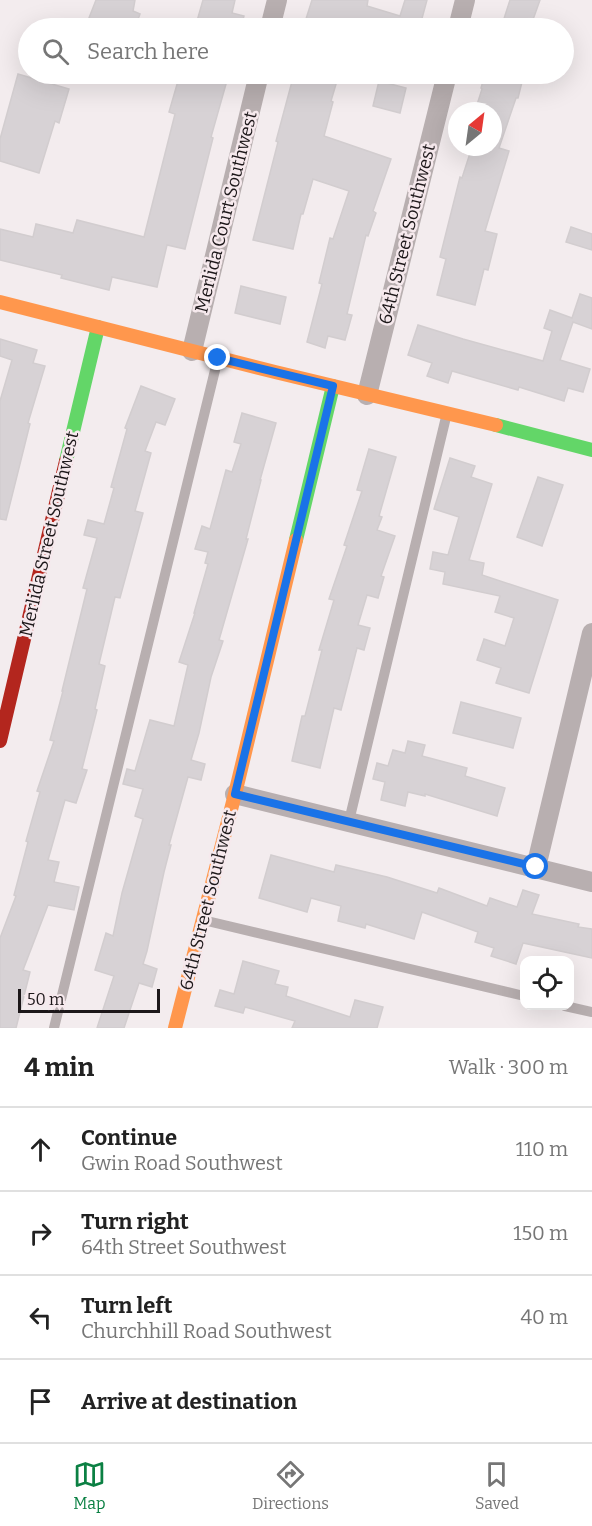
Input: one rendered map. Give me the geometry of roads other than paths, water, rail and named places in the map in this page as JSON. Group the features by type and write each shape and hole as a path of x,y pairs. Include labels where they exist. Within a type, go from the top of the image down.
{"street":[{"path":"272,18 277,0"},
{"path":"460,18 465,0"},
{"name":"Merlida Court Southwest","path":"192,351 257,84"},
{"name":"64th Street Southwest","path":"367,394 444,84"},
{"path":"0,303 592,450"},
{"name":"Merlida Street Southwest","path":"0,741 98,327"},
{"name":"64th Street Southwest","path":"175,1028 235,794 333,386"},
{"path":"536,867 592,633"},
{"path":"235,794 592,882"}],"lane":[{"path":"54,1028 218,358"},
{"path":"349,821 447,413"},
{"path":"203,920 520,995"},
{"path":"574,1007 592,1012"}]}
